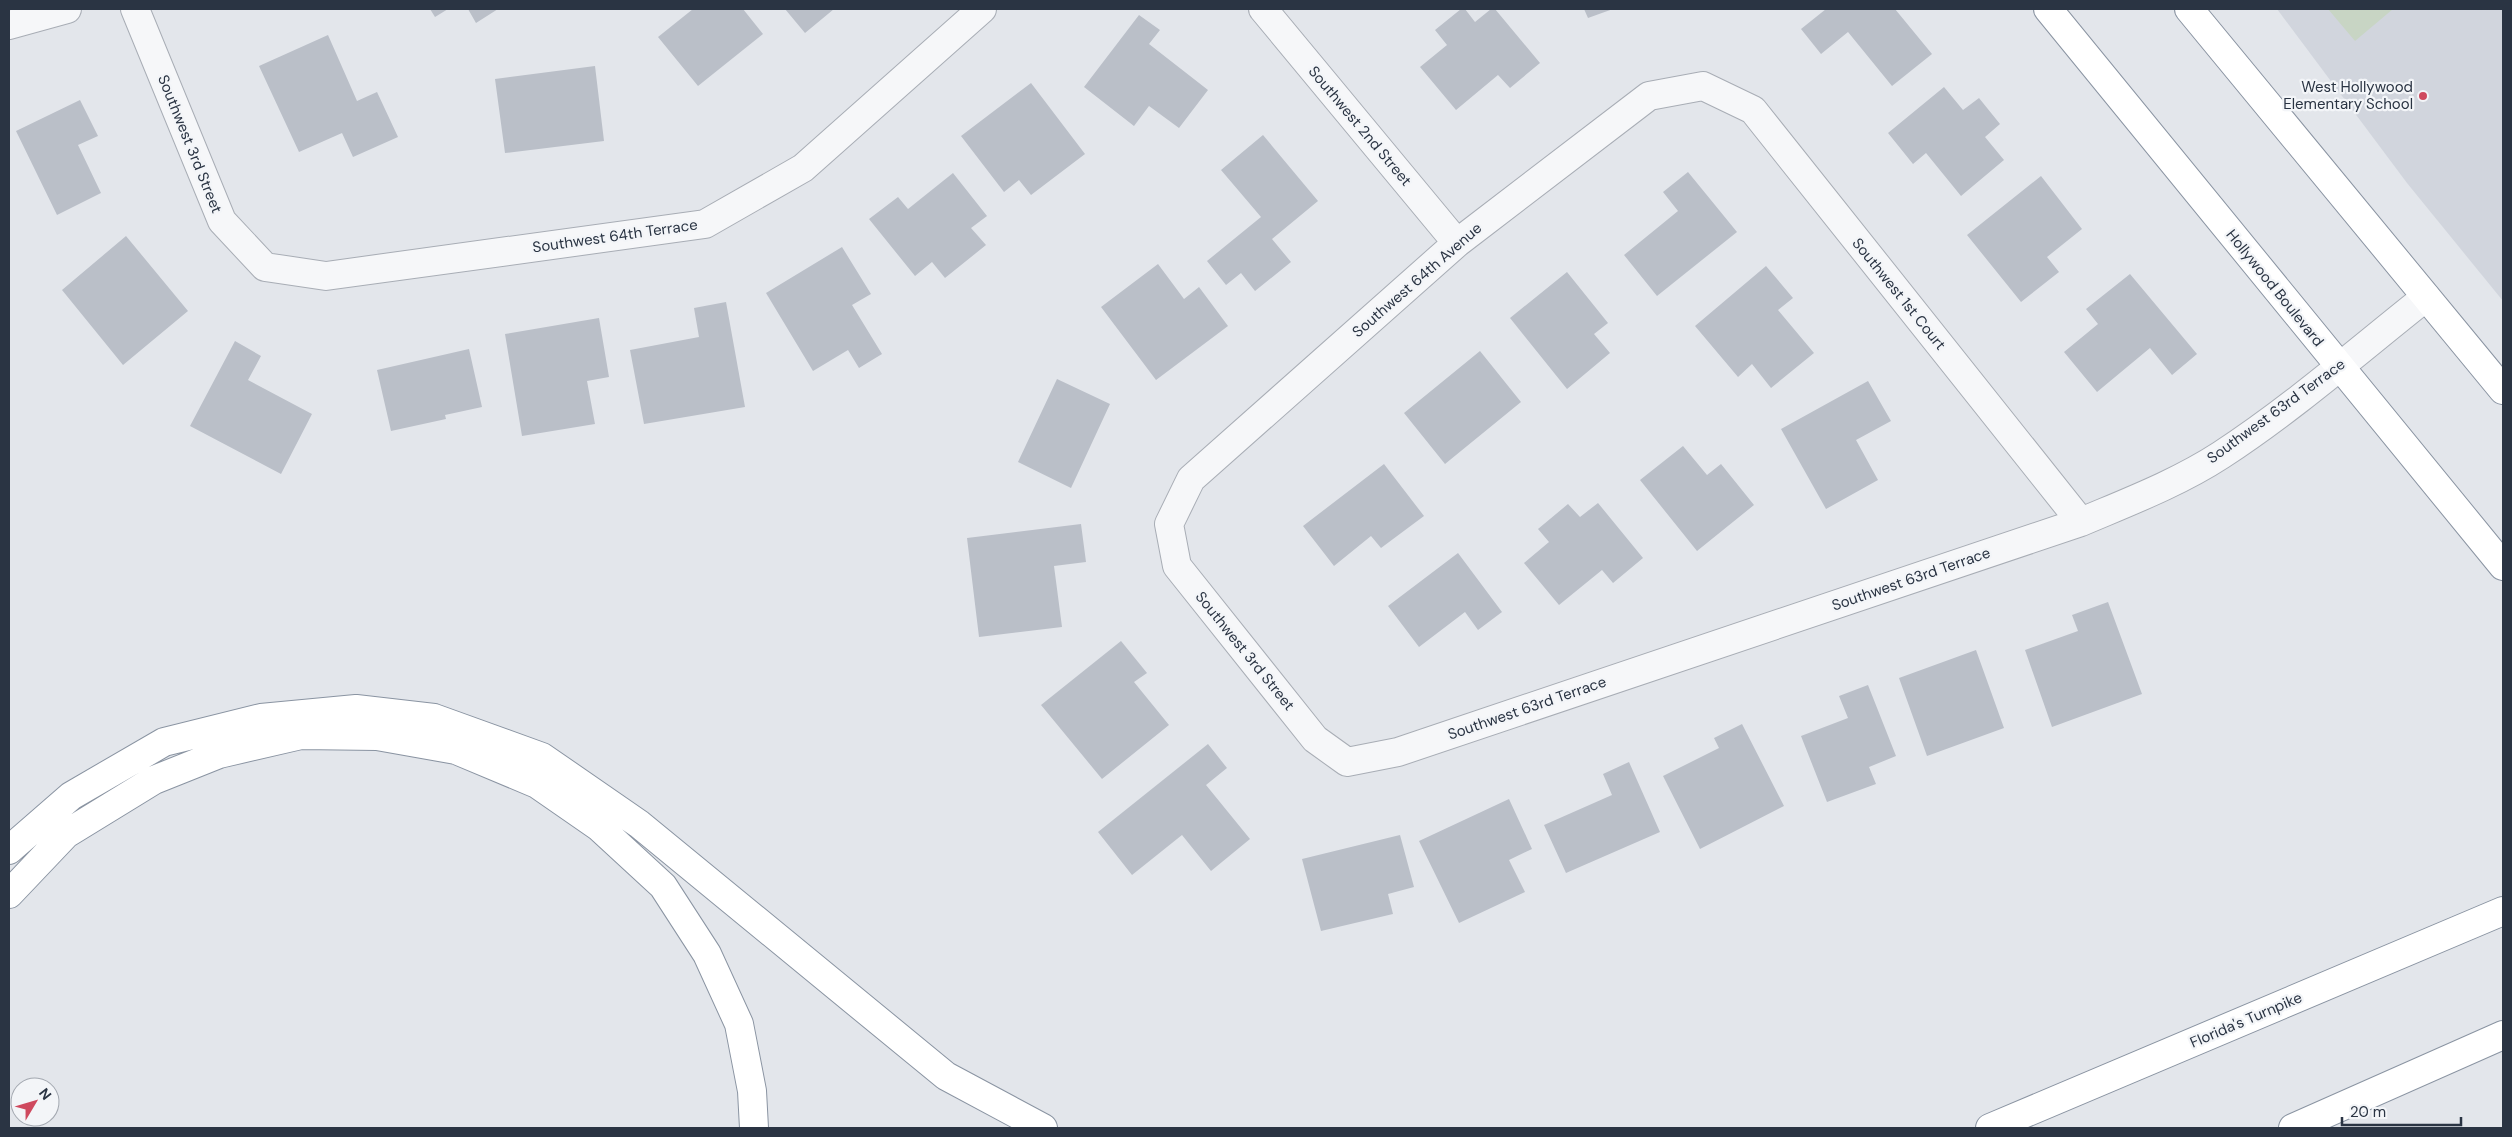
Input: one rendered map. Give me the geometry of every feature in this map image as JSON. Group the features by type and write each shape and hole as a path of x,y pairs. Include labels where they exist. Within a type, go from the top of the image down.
{"highway":[{"name":"Hollywood Boulevard","path":"2048,9 2503,566"},
{"path":"2188,9 2503,390"},
{"path":"9,850 71,796 164,742 261,718 356,709 434,718 542,757 639,824 946,1076 1043,1128"},
{"path":"9,894 66,834 154,780 219,754 301,735 377,736 456,750 537,784 599,827 663,886 707,954 739,1024 752,1091 754,1128"},
{"name":"Florida's Turnpike","path":"1990,1128 2503,911"},
{"path":"2293,1128 2503,1035"}],"street":[{"path":"9,25 67,9"},
{"name":"Southwest 3rd Street","path":"135,9 222,221 265,267"},
{"name":"Southwest 64th Terrace","path":"265,267 326,276 705,224 803,168 982,9"},
{"name":"Southwest 2nd Street","path":"1263,9 1457,242"},
{"name":"Southwest 64th Avenue","path":"1170,524 1191,479 1457,242 1649,96 1702,86"},
{"name":"Southwest 1st Court","path":"1702,86 1753,110 2081,522"},
{"name":"Southwest 63rd Terrace","path":"1347,762 1398,752 2081,522 2150,493 2220,455 2339,367 2426,296"},
{"name":"Southwest 3rd Street","path":"1170,524 1177,566 1315,739 1347,762"}],"shaded area":[{"name":"West Hollywood Elementary School","path":"2277,9 2503,9 2503,301 2407,183"}],"green space":[{"path":"2328,9 2393,9 2355,41"}],"building":[{"path":"430,9 448,9 435,17"},
{"path":"468,9 498,9 476,23"},
{"path":"693,9 743,9 763,34 698,86 658,37"},
{"path":"785,9 834,9 805,33"},
{"path":"1461,9 1465,9 1475,22 1491,9 1495,9 1540,63 1510,88 1498,75 1456,110 1420,67 1447,45 1435,30"},
{"path":"1584,9 1613,9 1588,18"},
{"path":"1826,9 1895,9 1932,54 1892,86 1848,32 1821,54 1801,29"},
{"path":"1139,15 1160,30 1149,44 1208,90 1179,128 1149,106 1134,126 1084,87"},
{"path":"328,35 357,101 377,92 398,137 353,157 342,133 299,152 259,66"},
{"path":"595,66 604,141 505,153 495,79"},
{"path":"1031,83 1085,154 1031,195 1019,180 1004,192 961,136"},
{"path":"1944,87 1963,110 1979,98 2000,124 1985,137 2004,160 1961,196 1926,153 1913,164 1888,133"},
{"path":"80,100 98,136 78,145 101,193 57,215 16,131"},
{"path":"1263,135 1318,201 1272,239 1291,262 1255,291 1241,273 1226,285 1207,261 1261,217 1221,170"},
{"path":"1688,172 1737,232 1657,296 1624,255 1678,211 1663,192"},
{"path":"953,173 987,216 971,228 986,245 945,278 932,262 915,276 869,219 898,197 908,209"},
{"path":"2041,176 2082,229 2047,257 2059,272 2021,302 1967,235"},
{"path":"126,236 188,311 123,365 62,290"},
{"path":"842,247 871,294 852,305 882,354 859,368 848,350 813,371 766,293"},
{"path":"1158,264 1184,299 1199,287 1228,326 1156,380 1101,307"},
{"path":"1766,266 1793,298 1778,310 1814,353 1771,388 1752,364 1738,377 1695,326"},
{"path":"1567,272 1608,323 1594,334 1610,353 1567,389 1510,318"},
{"path":"2130,274 2197,354 2172,375 2150,348 2097,392 2064,352 2098,324 2086,309"},
{"path":"726,302 745,407 644,424 630,350 699,337 694,308"},
{"path":"599,318 609,377 587,381 595,424 522,436 505,334"},
{"path":"235,341 261,356 248,380 312,414 281,474 190,426"},
{"path":"469,349 482,407 445,415 446,419 391,431 377,370"},
{"path":"1480,351 1521,402 1445,464 1404,413"},
{"path":"1057,379 1110,404 1071,488 1018,462"},
{"path":"1868,381 1891,421 1856,440 1878,480 1826,509 1781,429"},
{"path":"1683,446 1707,475 1721,464 1754,505 1697,551 1640,480"},
{"path":"1384,464 1424,516 1381,548 1371,536 1334,566 1303,526"},
{"path":"1598,503 1643,558 1613,583 1602,570 1559,605 1524,563 1549,542 1538,529 1568,504 1580,517"},
{"path":"1081,524 1086,562 1054,566 1062,627 979,637 967,538"},
{"path":"1458,553 1502,612 1478,630 1465,612 1419,647 1388,606"},
{"path":"2108,602 2142,694 2052,727 2025,650 2078,631 2072,615"},
{"path":"1121,641 1147,673 1134,682 1169,725 1102,779 1041,705"},
{"path":"1976,650 2004,728 1927,756 1899,678"},
{"path":"1868,685 1896,756 1869,767 1876,784 1827,802 1801,736 1848,718 1839,696"},
{"path":"1742,724 1784,806 1700,849 1663,776 1719,748 1714,738"},
{"path":"1208,744 1227,768 1206,785 1250,839 1211,871 1182,835 1132,875 1098,832"},
{"path":"1629,762 1660,832 1566,873 1544,825 1612,795 1603,774"},
{"path":"1509,799 1532,849 1509,860 1525,892 1459,923 1419,841"},
{"path":"1400,835 1414,887 1388,894 1393,914 1321,931 1302,859"}],"place":[{"name":"West Hollywood Elementary School","path":"2423,96"}]}
